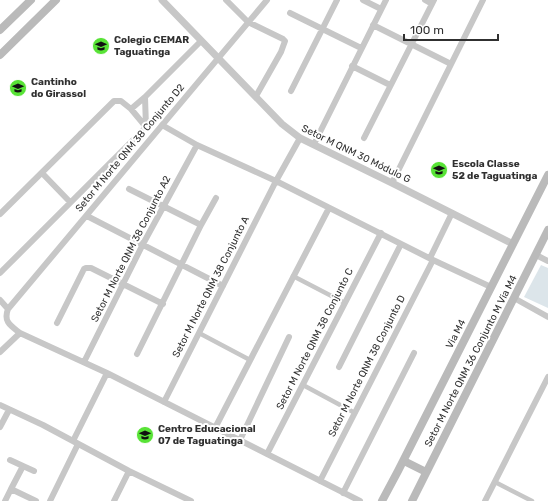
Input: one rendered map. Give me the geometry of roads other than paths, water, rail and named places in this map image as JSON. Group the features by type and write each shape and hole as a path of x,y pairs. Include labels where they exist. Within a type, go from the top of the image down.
{"main road":[{"path":"0,30 30,0"},
{"path":"0,55 56,0"},
{"name":"Via M4","path":"382,501 404,461 548,175"},
{"name":"Setor M Norte QNM 36 Conjunto M Via M4","path":"412,501 548,230"},
{"path":"404,461 426,472"}],"street":[{"name":"Setor M QNM 30 Módulo G","path":"162,0 282,124 300,138 513,244"},
{"path":"226,0 248,22 285,41 281,52 256,96"},
{"name":"Setor M Norte QNM 38 Conjunto D2","path":"8,309 267,0"},
{"path":"291,91 337,0"},
{"path":"362,0 381,9"},
{"path":"314,144 386,0"},
{"path":"364,138 433,2 425,0"},
{"path":"392,183 483,0"},
{"path":"290,13 361,48"},
{"path":"373,25 451,64"},
{"path":"131,109 201,41"},
{"path":"352,66 390,85"},
{"path":"0,273 146,127 145,97"},
{"path":"0,214 114,101 121,101 131,109 146,127"},
{"path":"162,125 197,145 276,181 431,259 491,287"},
{"name":"Setor M Norte QNM 38 Conjunto A","path":"164,402 276,181 300,138"},
{"name":"Setor M Norte QNM 38 Conjunto A2","path":"84,362 143,244 197,145"},
{"path":"42,174 70,202"},
{"path":"129,189 201,225"},
{"path":"137,354 216,198"},
{"path":"215,428 329,208"},
{"name":"Setor M Norte QNM 38 Conjunto D","path":"320,481 431,259 452,213"},
{"path":"87,216 223,286"},
{"name":"Setor M Norte QNM 38 Conjunto C","path":"267,454 381,233"},
{"path":"339,367 401,244"},
{"path":"536,254 548,261"},
{"path":"57,323 84,269 86,268 91,268 162,304"},
{"path":"293,276 345,303"},
{"path":"514,298 548,317"},
{"path":"0,300 8,309 6,320 20,333 107,373 360,501"},
{"path":"0,352 20,333"},
{"path":"199,333 250,360"},
{"path":"240,440 289,338"},
{"path":"343,493 414,353"},
{"path":"50,501 107,373"},
{"path":"485,501 548,377"},
{"path":"303,385 355,413"},
{"path":"0,405 75,442 180,498 191,501"},
{"path":"0,427 9,410"},
{"path":"10,460 34,471"},
{"path":"4,501 23,466"},
{"path":"114,501 129,471"},
{"path":"494,482 532,501"},
{"path":"11,489 36,501"}],"place":[{"name":"Colegio CEMAR Taguatinga","path":"101,46"},
{"name":"Cantinho do Girassol","path":"18,88"},
{"name":"Escola Classe 52 de Taguatinga","path":"439,170"},
{"name":"Centro Educacional 07 de Taguatinga","path":"145,435"}]}
